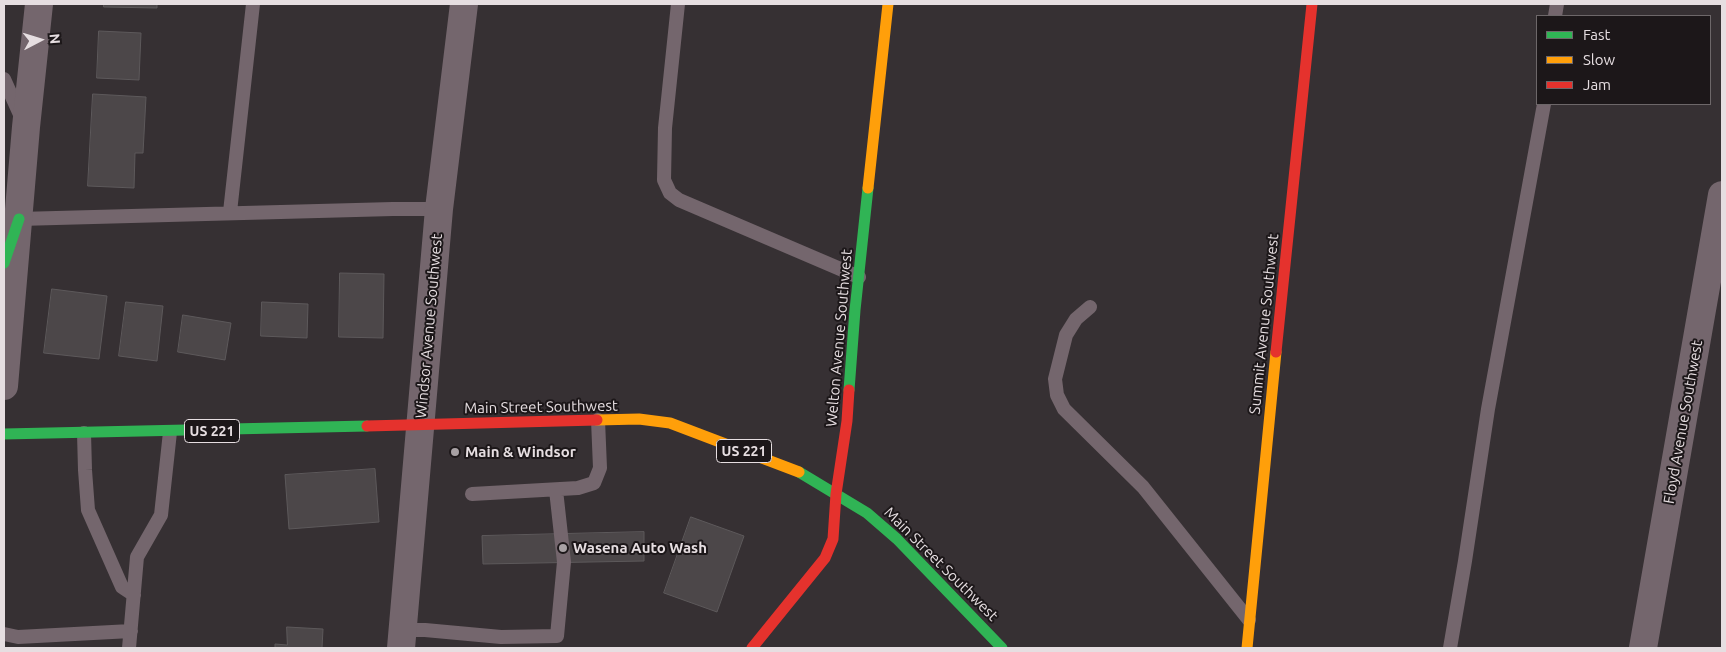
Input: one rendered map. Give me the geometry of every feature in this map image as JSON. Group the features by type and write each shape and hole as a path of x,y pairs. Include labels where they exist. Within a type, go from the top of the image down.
{"street":[{"path":"4,386 26,127 39,4"},
{"name":"Windsor Avenue Southwest","path":"401,639 439,209 464,4"},
{"name":"Welton Avenue Southwest","path":"752,648 826,558 832,539 836,494 847,421 859,277 888,4"},
{"name":"Summit Avenue Southwest","path":"1248,648 1312,4"},
{"name":"Floyd Avenue Southwest","path":"1642,648 1722,195"},
{"path":"4,263 19,219"},
{"name":"Main Street Southwest","path":"4,434 170,432 639,419 670,423 798,471 868,512 897,538 1002,648"}],"lane":[{"path":"230,212 253,4"},
{"path":"678,4 665,128 664,180 670,193 678,200 859,277"},
{"path":"4,79 26,127"},
{"path":"1450,648 1488,410 1544,105"},
{"path":"19,219 230,212 439,209"},
{"path":"1090,307 1076,320 1066,335 1055,379 1057,395 1064,409 1142,487 1251,622"},
{"path":"472,494 556,490 578,488 594,483 600,468 598,420"},
{"path":"129,648 137,557 161,515 170,432"},
{"path":"84,433 88,510 122,587 134,595"},
{"path":"401,639 425,630 501,637 557,636 564,562 556,490"},
{"path":"4,634 18,637 131,632"}],"building":[{"path":"104,4 157,4 157,8 104,7"},
{"path":"99,31 141,33 139,80 97,78"},
{"path":"93,94 146,97 143,153 135,153 134,188 88,186"},
{"path":"340,273 384,274 383,338 339,337"},
{"path":"52,289 107,296 99,359 44,353"},
{"path":"126,302 163,306 157,361 119,356"},
{"path":"262,302 308,304 307,338 261,336"},
{"path":"183,315 231,323 225,360 178,352"},
{"path":"375,469 379,522 289,529 285,475"},
{"path":"691,517 744,536 717,612 664,593"},
{"name":"Wasena Auto Wash","path":"644,532 644,561 483,564 482,536"},
{"path":"287,627 323,629 322,648 275,648 275,644 287,645"}],"traffic: fast":[{"path":"849,390 855,310 868,188"},
{"path":"4,263 19,219"},
{"path":"4,434 367,426"},
{"path":"799,472 867,513 897,539 1002,648"}],"traffic: slow":[{"path":"868,188 888,4"},
{"path":"1247,648 1276,352"},
{"path":"597,420 639,419 670,423 799,472"}],"traffic: jam":[{"path":"1276,352 1312,4"},
{"path":"752,648 825,558 833,539 836,494 847,421 849,390"},
{"path":"367,426 597,420"}],"place":[{"name":"Main & Windsor","path":"455,452"},
{"name":"Wasena Auto Wash","path":"563,548"}]}
